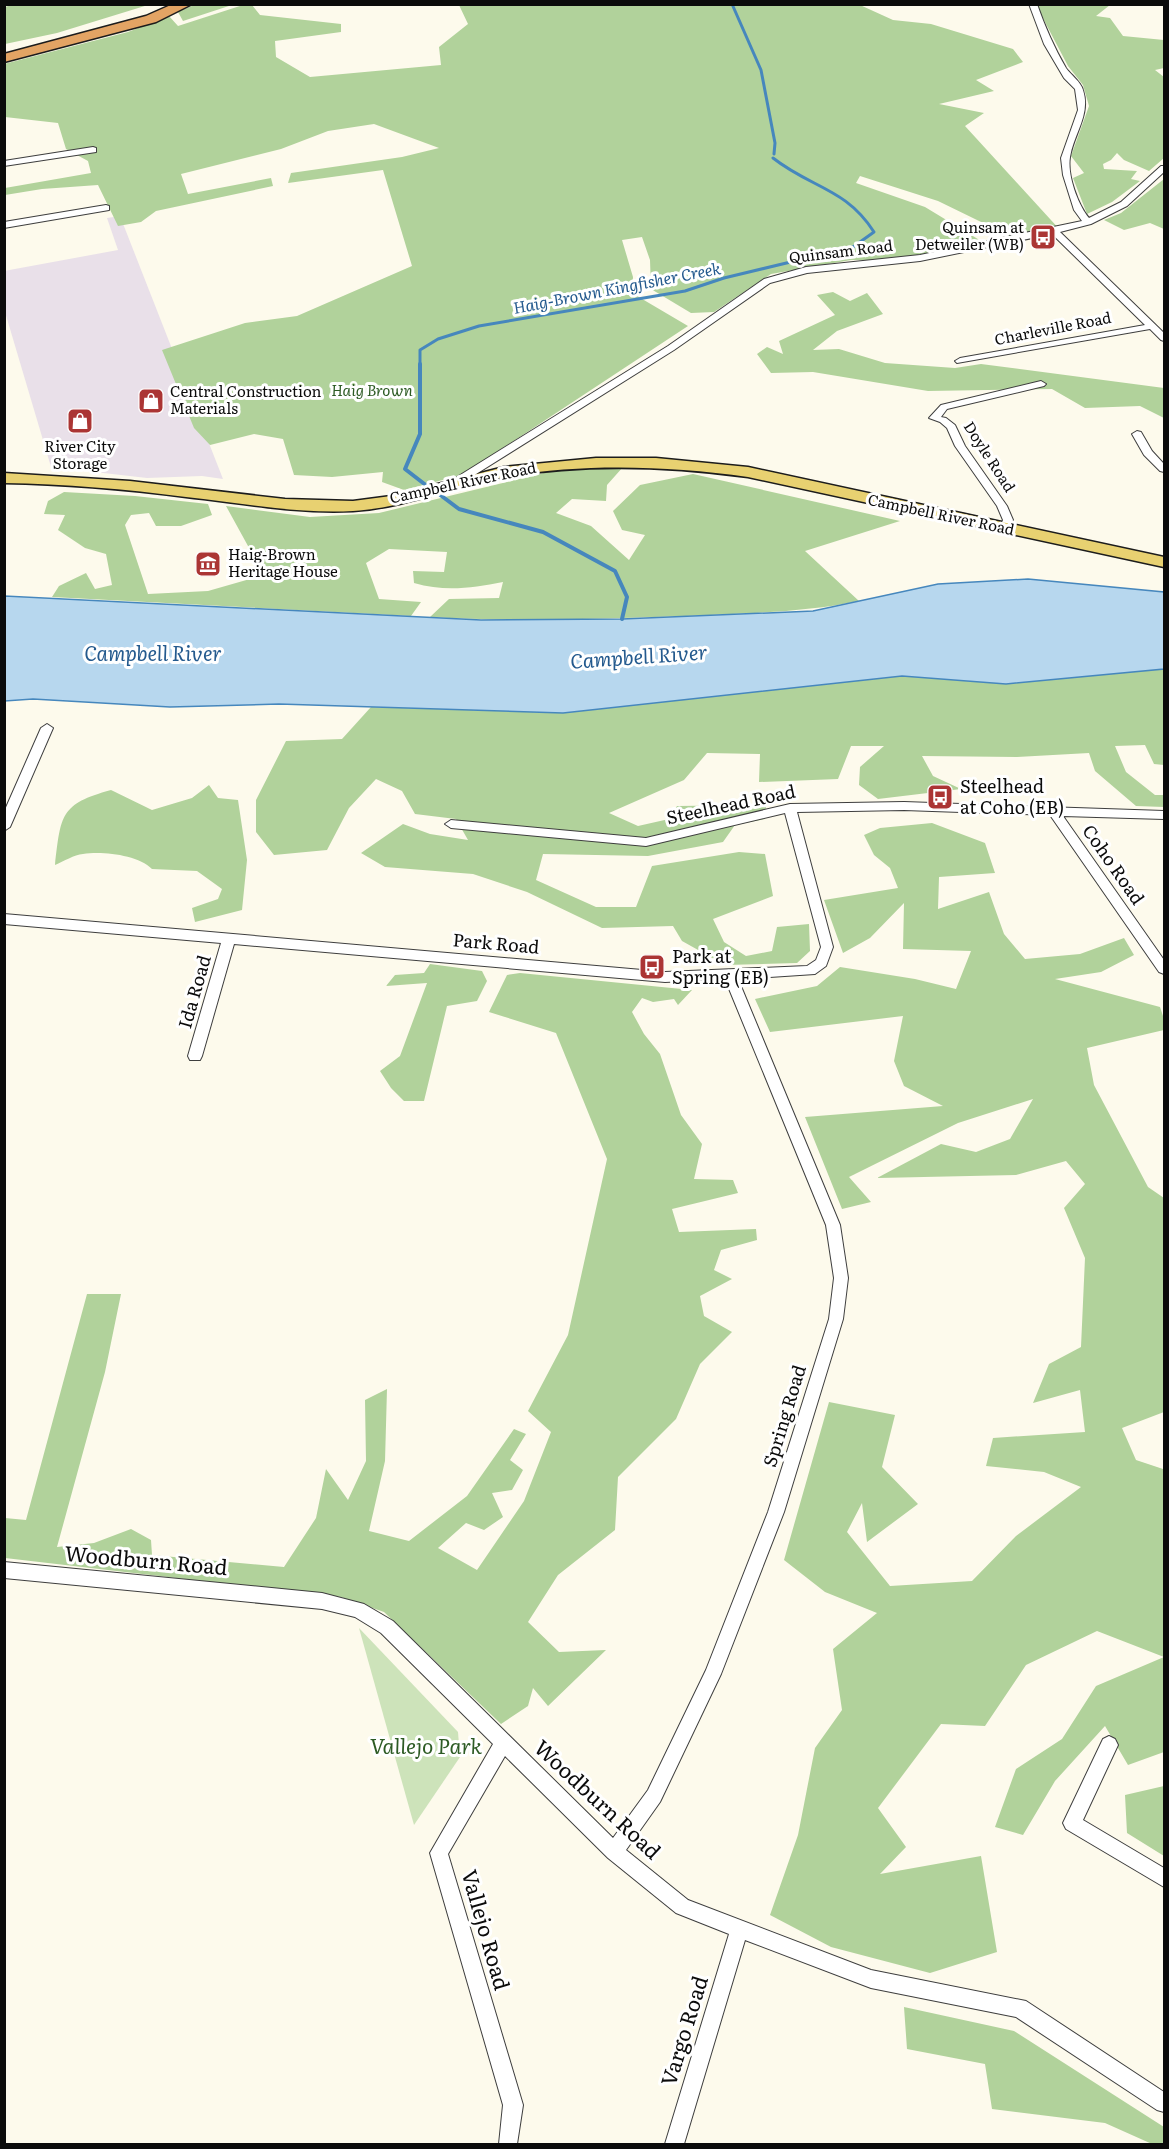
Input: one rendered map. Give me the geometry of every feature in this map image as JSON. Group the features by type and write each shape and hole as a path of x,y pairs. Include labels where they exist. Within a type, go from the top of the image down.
{"highway":[{"path":"4,50 102,26 164,4"},
{"path":"4,58 152,19 186,4"}],"main road":[{"name":"Campbell River Road","path":"4,478 111,483 284,504 355,506 502,472 562,464 620,461 691,464 748,472 1164,562"}],"street":[{"path":"1033,4 1048,44 1067,76 1079,88 1082,110 1065,159 1067,175 1078,210 1088,222"},
{"path":"4,164 93,150"},
{"name":"Quinsam Road","path":"453,484 671,348 767,281 806,270 920,258 1088,222 1124,204 1164,168"},
{"path":"4,225 106,208"},
{"path":"1054,231 1164,338"},
{"name":"Charleville Road","path":"960,361 1152,326"},
{"name":"Doyle Road","path":"1004,529 1008,520 1002,506 960,446 951,427 934,418 944,407 1041,384"},
{"path":"1137,434 1148,453 1164,469"},
{"path":"4,826 47,728"},
{"name":"Steelhead Road","path":"451,824 646,842 789,808 904,806 1164,815"},
{"name":"Park Road","path":"4,919 665,977 810,971 821,963 827,947 789,808"},
{"name":"Coho Road","path":"1053,811 1164,969"},
{"name":"Ida Road","path":"195,1056 229,938"},
{"name":"Spring Road","path":"614,1852 654,1796 713,1674 776,1512 836,1319 841,1278 833,1225 730,975"},
{"name":"Woodburn Road","path":"4,1570 322,1601 358,1610 387,1627 614,1852 682,1907 871,1979 1019,2008 1164,2103"},
{"name":"Vallejo Road","path":"503,1742 439,1853 513,2105 508,2145"},
{"path":"1109,1745 1072,1823 1164,1878"},
{"name":"Vargo Road","path":"674,2145 739,1930"}],"shaded area":[{"path":"120,216 223,479 202,476 147,478 51,467 5,312 4,271 118,250 107,218"}],"green space":[{"path":"15,4 148,5 57,33 5,44 5,7"},
{"path":"194,5 232,5 183,21 178,12"},
{"name":"Haig Brown","path":"243,5 252,5 260,15 341,24 341,32 275,41 276,57 310,77 441,65 439,47 468,24 459,5 860,5 893,20 931,24 1013,49 1023,62 976,80 994,91 939,104 984,113 965,126 1061,231 1016,239 938,201 860,176 856,183 925,207 986,244 914,260 851,260 771,274 714,312 691,313 651,289 650,260 642,237 622,240 633,277 632,293 688,326 462,475 404,490 382,482 383,472 332,477 294,475 283,439 254,434 210,445 194,428 162,350 245,323 297,316 412,266 383,170 288,183 291,173 402,157 439,148 374,124 328,131 281,149 181,174 188,194 271,178 273,186 156,211 141,222 118,226 98,185 42,189 5,195 5,188 91,173 88,161 66,149 58,123 5,117 4,64 128,32 169,16 178,26"},
{"path":"1036,5 1110,5 1096,16 1110,18 1123,36 1164,40 1164,68 1155,70 1164,77 1164,158 1149,171 1124,160 1117,153 1103,164 1104,169 1137,171 1131,179 1140,181 1112,202 1087,214 1073,178 1084,173 1071,156 1089,106 1083,85 1068,66"},
{"path":"1164,179 1164,229 1150,223 1124,230 1104,220 1121,213"},
{"path":"833,292 850,301 867,293 883,314 837,331 813,350 839,349 885,363 955,368 981,364 1164,388 1164,418 1140,406 1085,408 1052,389 928,391 813,372 771,373 757,354 767,347 783,354 779,341 835,315 817,295"},
{"path":"623,467 607,485 606,501 572,499 556,513 591,526 629,560 645,535 622,530 613,511 640,485 693,474 900,521 805,551 859,601 794,610 590,619 430,617 449,599 499,598 503,582 458,588 414,583 413,571 444,572 447,552 389,549 366,563 379,599 421,602 411,616 52,597 59,586 86,573 95,589 112,585 106,554 85,548 58,530 65,515 44,514 48,501 64,492 135,496 208,504 212,515 181,526 156,526 149,513 131,515 125,525 148,594 208,591 264,575 226,506 310,517 379,513 560,469"},
{"path":"1164,669 1164,765 1154,764 1145,745 1115,746 1126,772 1155,795 1164,795 1164,807 1136,806 1095,771 1089,753 1017,757 922,756 933,776 961,789 878,799 859,785 860,767 884,746 851,746 838,779 759,782 760,754 707,753 684,780 609,813 638,826 669,819 677,806 766,805 765,819 735,825 723,842 648,856 543,854 536,880 596,907 636,907 652,866 739,852 765,854 773,896 713,919 724,942 746,956 772,951 777,927 809,924 810,951 797,963 725,965 682,941 673,926 602,928 527,892 473,874 385,867 361,853 403,824 430,834 468,840 456,819 415,814 402,791 376,779 349,808 327,850 274,855 256,832 256,800 286,741 342,739 371,707 563,713 902,676 1006,684"},
{"path":"209,785 218,798 238,800 247,860 242,910 195,922 192,908 218,899 222,889 197,871 152,869 129,857 100,853 80,855 55,865 62,823 72,807 82,801 111,790 152,810 192,798"},
{"path":"932,823 985,843 995,873 939,877 938,909 989,892 1004,934 1025,959 1080,954 1124,938 1134,955 1101,972 1055,979 1160,1007 1164,1019 1164,1030 1087,1048 1094,1085 1148,1187 1164,1198 1164,1412 1122,1428 1136,1460 1163,1469 1164,1472 1164,1657 1097,1631 1026,1665 985,1726 941,1724 878,1808 906,1847 880,1874 981,1856 997,1952 930,1973 831,1947 770,1915 798,1835 815,1748 842,1710 833,1649 877,1613 825,1592 784,1560 829,1402 895,1415 882,1467 918,1504 867,1542 862,1503 847,1532 890,1586 972,1581 1016,1536 1081,1487 1044,1472 986,1466 993,1438 1085,1432 1080,1390 1033,1403 1049,1364 1081,1347 1085,1258 1064,1208 1085,1184 1066,1161 1016,1175 877,1178 941,1144 976,1152 1010,1139 1033,1099 958,1123 849,1177 871,1202 842,1209 805,1117 943,1106 904,1086 894,1061 903,1016 770,1032 755,999 817,986 840,967 915,979 956,989 971,951 903,949 904,903 870,938 843,953 824,900 898,888 890,868 874,855 864,835 880,828"},
{"path":"430,964 482,971 487,981 477,1001 447,1006 424,1101 404,1101 391,1088 380,1071 400,1056 427,983 386,986 395,975 424,973"},
{"path":"520,973 692,990 678,1005 674,999 653,1002 642,998 632,1012 644,1034 660,1054 681,1115 702,1144 694,1179 733,1180 738,1193 672,1209 679,1232 756,1229 757,1240 721,1250 714,1270 732,1279 700,1296 704,1316 732,1332 700,1364 676,1419 618,1477 615,1530 558,1575 528,1622 559,1652 606,1650 548,1706 533,1688 528,1706 501,1724 384,1612 341,1597 5,1558 5,1518 26,1520 87,1294 121,1294 105,1372 57,1547 94,1543 131,1529 151,1540 152,1555 284,1567 316,1518 326,1469 348,1500 366,1461 365,1400 387,1389 385,1461 369,1531 409,1541 467,1496 514,1429 526,1434 510,1460 523,1470 512,1490 492,1493 503,1517 484,1530 466,1523 438,1548 477,1570 524,1501 551,1432 528,1411 568,1335 607,1159 556,1033 489,1012 507,975"},
{"name":"Vallejo Park","path":"359,1628 458,1732 460,1757 414,1825"},
{"path":"1164,1657 1164,1752 1128,1765 1105,1726 1055,1781 1023,1835 995,1827 1016,1769 1062,1739 1096,1686"},
{"path":"1164,1786 1164,1856 1127,1833 1125,1795"},
{"path":"904,2007 1014,2031 1164,2127 1164,2144 1152,2144 1105,2123 992,2109 985,2064 907,2049"}],"water":[{"name":"Campbell River","path":"1028,579 1164,592 1164,669 1006,684 902,676 563,713 279,704 170,707 33,699 5,701 5,596 481,620 622,619 813,611 938,584"}],"waterway":[{"name":"Haig-Brown Kingfisher Creek","path":"732,4 761,70 775,143 774,154"},
{"name":"Haig-Brown Kingfisher Creek","path":"427,486 405,469 420,434 420,350 438,339 479,326 685,291 724,278 853,247 874,232 863,217 840,197 773,158"},
{"name":"Haig-Brown Kingfisher Creek","path":"439,494 459,509 543,532 615,571 627,597 622,619"}],"place":[{"name":"Quinsam at Detweiler (WB)","path":"1043,237"},
{"name":"Central Construction Materials","path":"151,401"},
{"name":"River City Storage","path":"80,421"},
{"name":"Haig-Brown Heritage House","path":"208,564"},
{"name":"Steelhead at Coho (EB)","path":"940,797"},
{"name":"Park at Spring (EB)","path":"652,967"}]}
